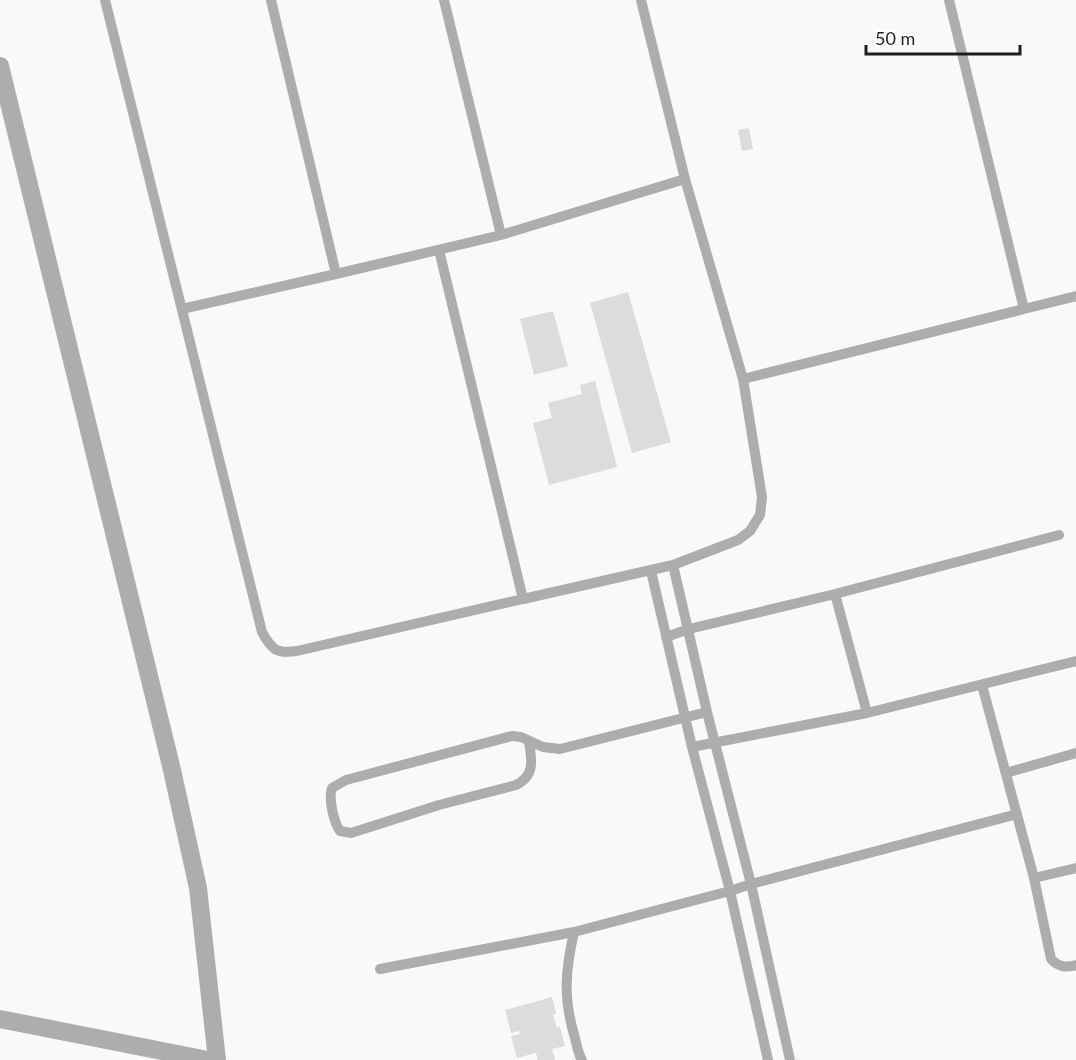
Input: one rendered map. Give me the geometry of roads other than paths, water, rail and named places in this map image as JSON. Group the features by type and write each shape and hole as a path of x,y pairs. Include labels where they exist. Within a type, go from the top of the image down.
{"street":[{"path":"0,66 196,878 217,1060"},
{"path":"0,1019 208,1060"}],"lane":[{"path":"105,0 262,632 276,651 286,652 673,565 738,540 750,531 760,514 762,498 743,379 685,179 640,0"},
{"path":"271,0 336,274"},
{"path":"444,0 501,235"},
{"path":"949,0 1024,309"},
{"path":"182,309 501,235 685,179"},
{"path":"439,250 523,599"},
{"path":"743,379 1076,296"},
{"path":"666,637 689,629 1059,536"},
{"path":"673,565 707,712 751,884 790,1060"},
{"path":"651,571 692,747 730,891 768,1060"},
{"path":"835,594 867,713"},
{"path":"692,747 867,713 1076,661"},
{"path":"982,685 1034,878 1051,959 1057,965 1066,967 1076,965"},
{"path":"529,742 532,762 522,782 351,833 340,831 337,827 330,794 332,788 346,780 512,735 543,747 560,749 707,712"},
{"path":"1006,773 1076,753"},
{"path":"380,969 574,932 1017,814"},
{"path":"1034,878 1076,868"},
{"path":"574,932 568,959 566,995 571,1027 582,1060"}]}
